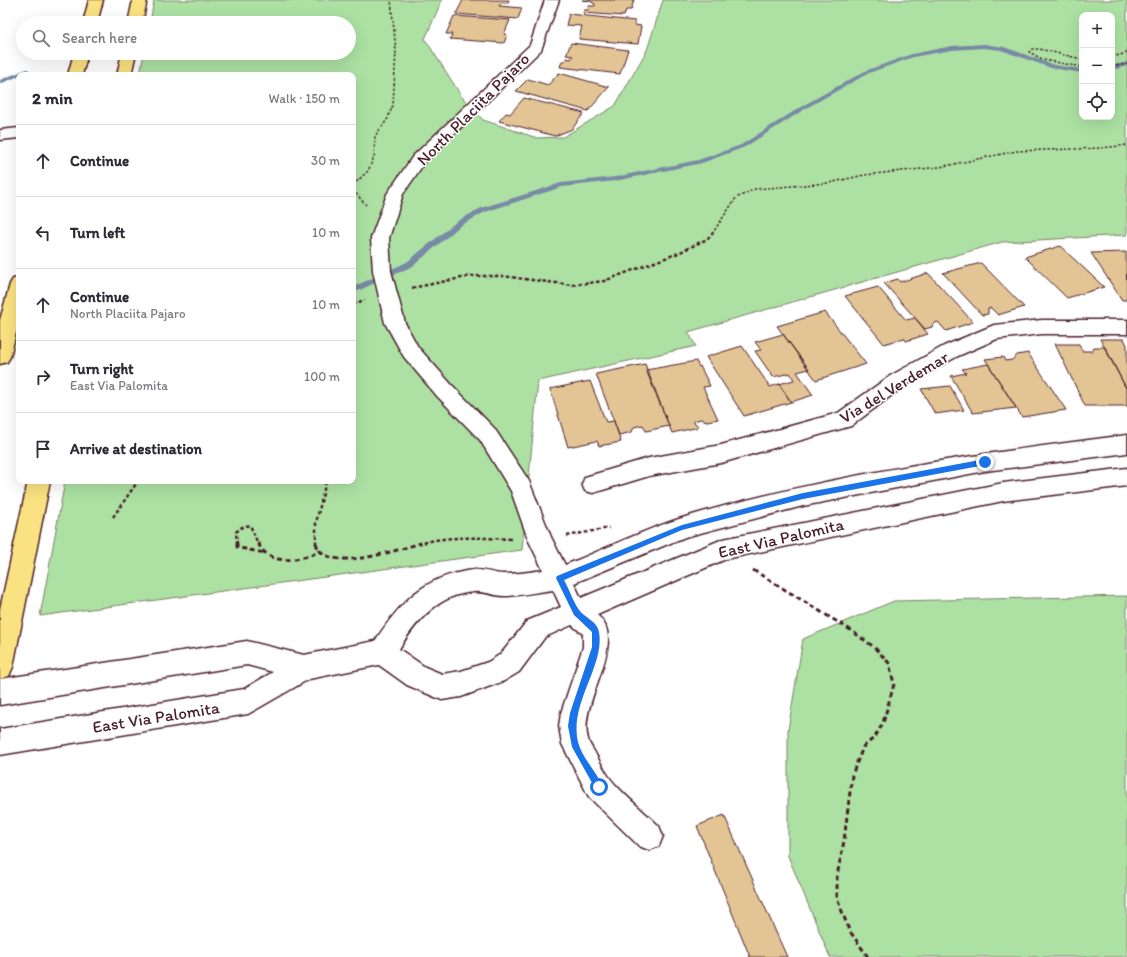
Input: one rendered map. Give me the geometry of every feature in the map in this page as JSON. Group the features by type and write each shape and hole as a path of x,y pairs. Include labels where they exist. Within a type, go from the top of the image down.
{"main road":[{"path":"92,16 96,0"},
{"path":"137,16 140,0"},
{"path":"76,72 79,60"},
{"path":"125,72 127,60"},
{"path":"0,357 16,296"},
{"path":"0,668 38,484"}],"street":[{"name":"North Placiita Pajaro","path":"552,0 536,47 419,159 395,194 380,238 382,271 395,323 411,352 444,390 486,434 521,488 540,539 576,612"},
{"path":"0,135 16,133"},
{"name":"Via del Verdemar","path":"593,484 649,467 721,454 844,420 897,381 951,351 994,332 1042,327 1127,327"},
{"name":"East Via Palomita","path":"0,742 248,702 304,667 382,652 403,620 420,603 443,588 474,581 503,585 560,578 682,528 803,496 985,462 1127,444"},
{"name":"East Via Palomita","path":"382,652 416,676 442,687 461,684 495,672 510,663 536,629 723,549 820,528 1003,492 1127,477"},
{"path":"576,612 592,626 597,639 596,647 574,713 572,726 575,744 599,787 649,836"},
{"name":"East Via Palomita","path":"0,692 247,653 304,667"}],"path":[{"path":"356,182 368,171 374,157 375,136 387,120 394,105 396,51 391,0"},
{"path":"1079,58 1039,49 1032,49 1029,52 1044,60 1079,66"},
{"path":"1115,56 1127,53"},
{"path":"1115,66 1127,64"},
{"path":"411,288 471,276 502,276 572,285 604,281 676,254 707,239 716,229 728,207 736,198 755,189 829,183 864,175 940,167 1016,151 1102,148 1127,145"},
{"path":"356,193 366,203 364,210"},
{"path":"356,303 368,300"},
{"path":"113,516 136,484"},
{"path":"325,484 315,531 317,547 320,551 332,559 350,560 437,539 470,537 516,539"},
{"path":"264,553 259,546 254,529 250,525 242,527 236,532 237,547 243,550 295,560 306,558 320,551"},
{"path":"748,566 849,629 874,647 889,663 894,684 883,723 875,737 863,747 852,775 844,842 837,876 837,898 849,930 868,957"}],"green space":[{"path":"154,0 442,0 425,39 462,97 483,120 537,138 563,137 615,106 647,50 663,0 1127,0 1127,235 1002,242 688,332 696,346 538,381 522,550 40,616 64,484 356,484 356,72 141,72 143,60 356,60 356,16 151,16"},
{"path":"1127,596 1127,957 830,957 788,856 788,730 803,639 894,601"}],"building":[{"path":"463,0 509,0 508,3 501,3 499,6 522,8 518,19 456,14"},
{"path":"582,0 634,0 631,10 626,10 624,16 583,13 584,10 588,10 589,6 595,6 595,4 590,1"},
{"path":"569,14 635,21 635,25 641,26 638,44 579,39 582,26 566,25"},
{"path":"454,16 510,20 504,34 507,35 504,43 450,39 452,34 446,34"},
{"path":"571,43 628,50 620,74 560,67 562,61 565,61 566,58 571,59 573,56 566,55"},
{"path":"559,73 609,87 588,111 516,91 528,79 548,85"},
{"path":"524,98 584,113 572,129 555,136 499,121 506,113 510,114"},
{"path":"1060,246 1104,287 1067,298 1025,257"},
{"path":"1126,252 1127,300 1122,300 1091,253"},
{"path":"981,263 1024,307 998,315 991,308 988,309 988,314 982,315 943,273"},
{"path":"928,273 973,322 946,331 938,322 933,324 932,327 925,329 884,283 898,279 900,282"},
{"path":"878,287 906,320 915,318 928,334 906,341 904,338 884,344 845,296"},
{"path":"825,312 866,364 816,380 777,326"},
{"path":"783,334 809,369 797,372 813,395 791,402 779,384 794,380 790,373 773,377 755,351 761,350 755,342"},
{"path":"1100,339 1124,339 1127,345 1127,390"},
{"path":"1055,344 1079,344 1082,351 1092,351 1094,347 1105,347 1127,390 1127,406 1085,406"},
{"path":"742,346 770,387 779,384 791,402 744,416 706,357"},
{"path":"1028,353 1066,410 1022,417 985,359 1003,357 1005,361 1012,360 1017,355"},
{"path":"696,361 710,386 703,387 718,419 707,421 701,419 693,421 699,427 672,433 646,370"},
{"path":"645,364 669,426 646,431 643,425 634,427 632,432 619,435 596,374"},
{"path":"988,364 1016,408 973,413 951,376 966,373 962,369"},
{"path":"590,381 606,422 614,421 621,442 599,446 597,441 568,447 550,389"},
{"path":"950,386 964,410 935,414 921,389"},
{"path":"724,815 787,957 750,957 697,826"}],"waterway":[{"path":"356,289 410,264 458,224 483,210 561,185 615,179 700,162 743,146 806,106 867,72 912,56 952,48 984,46 1002,48 1053,67 1079,71"},
{"path":"1115,67 1127,64"},
{"path":"0,82 16,75"}],"route":[{"path":"599,787 575,744 572,726 574,713 596,647 597,639 592,626 576,612 560,578 631,547 682,528 803,496 985,462"}]}
